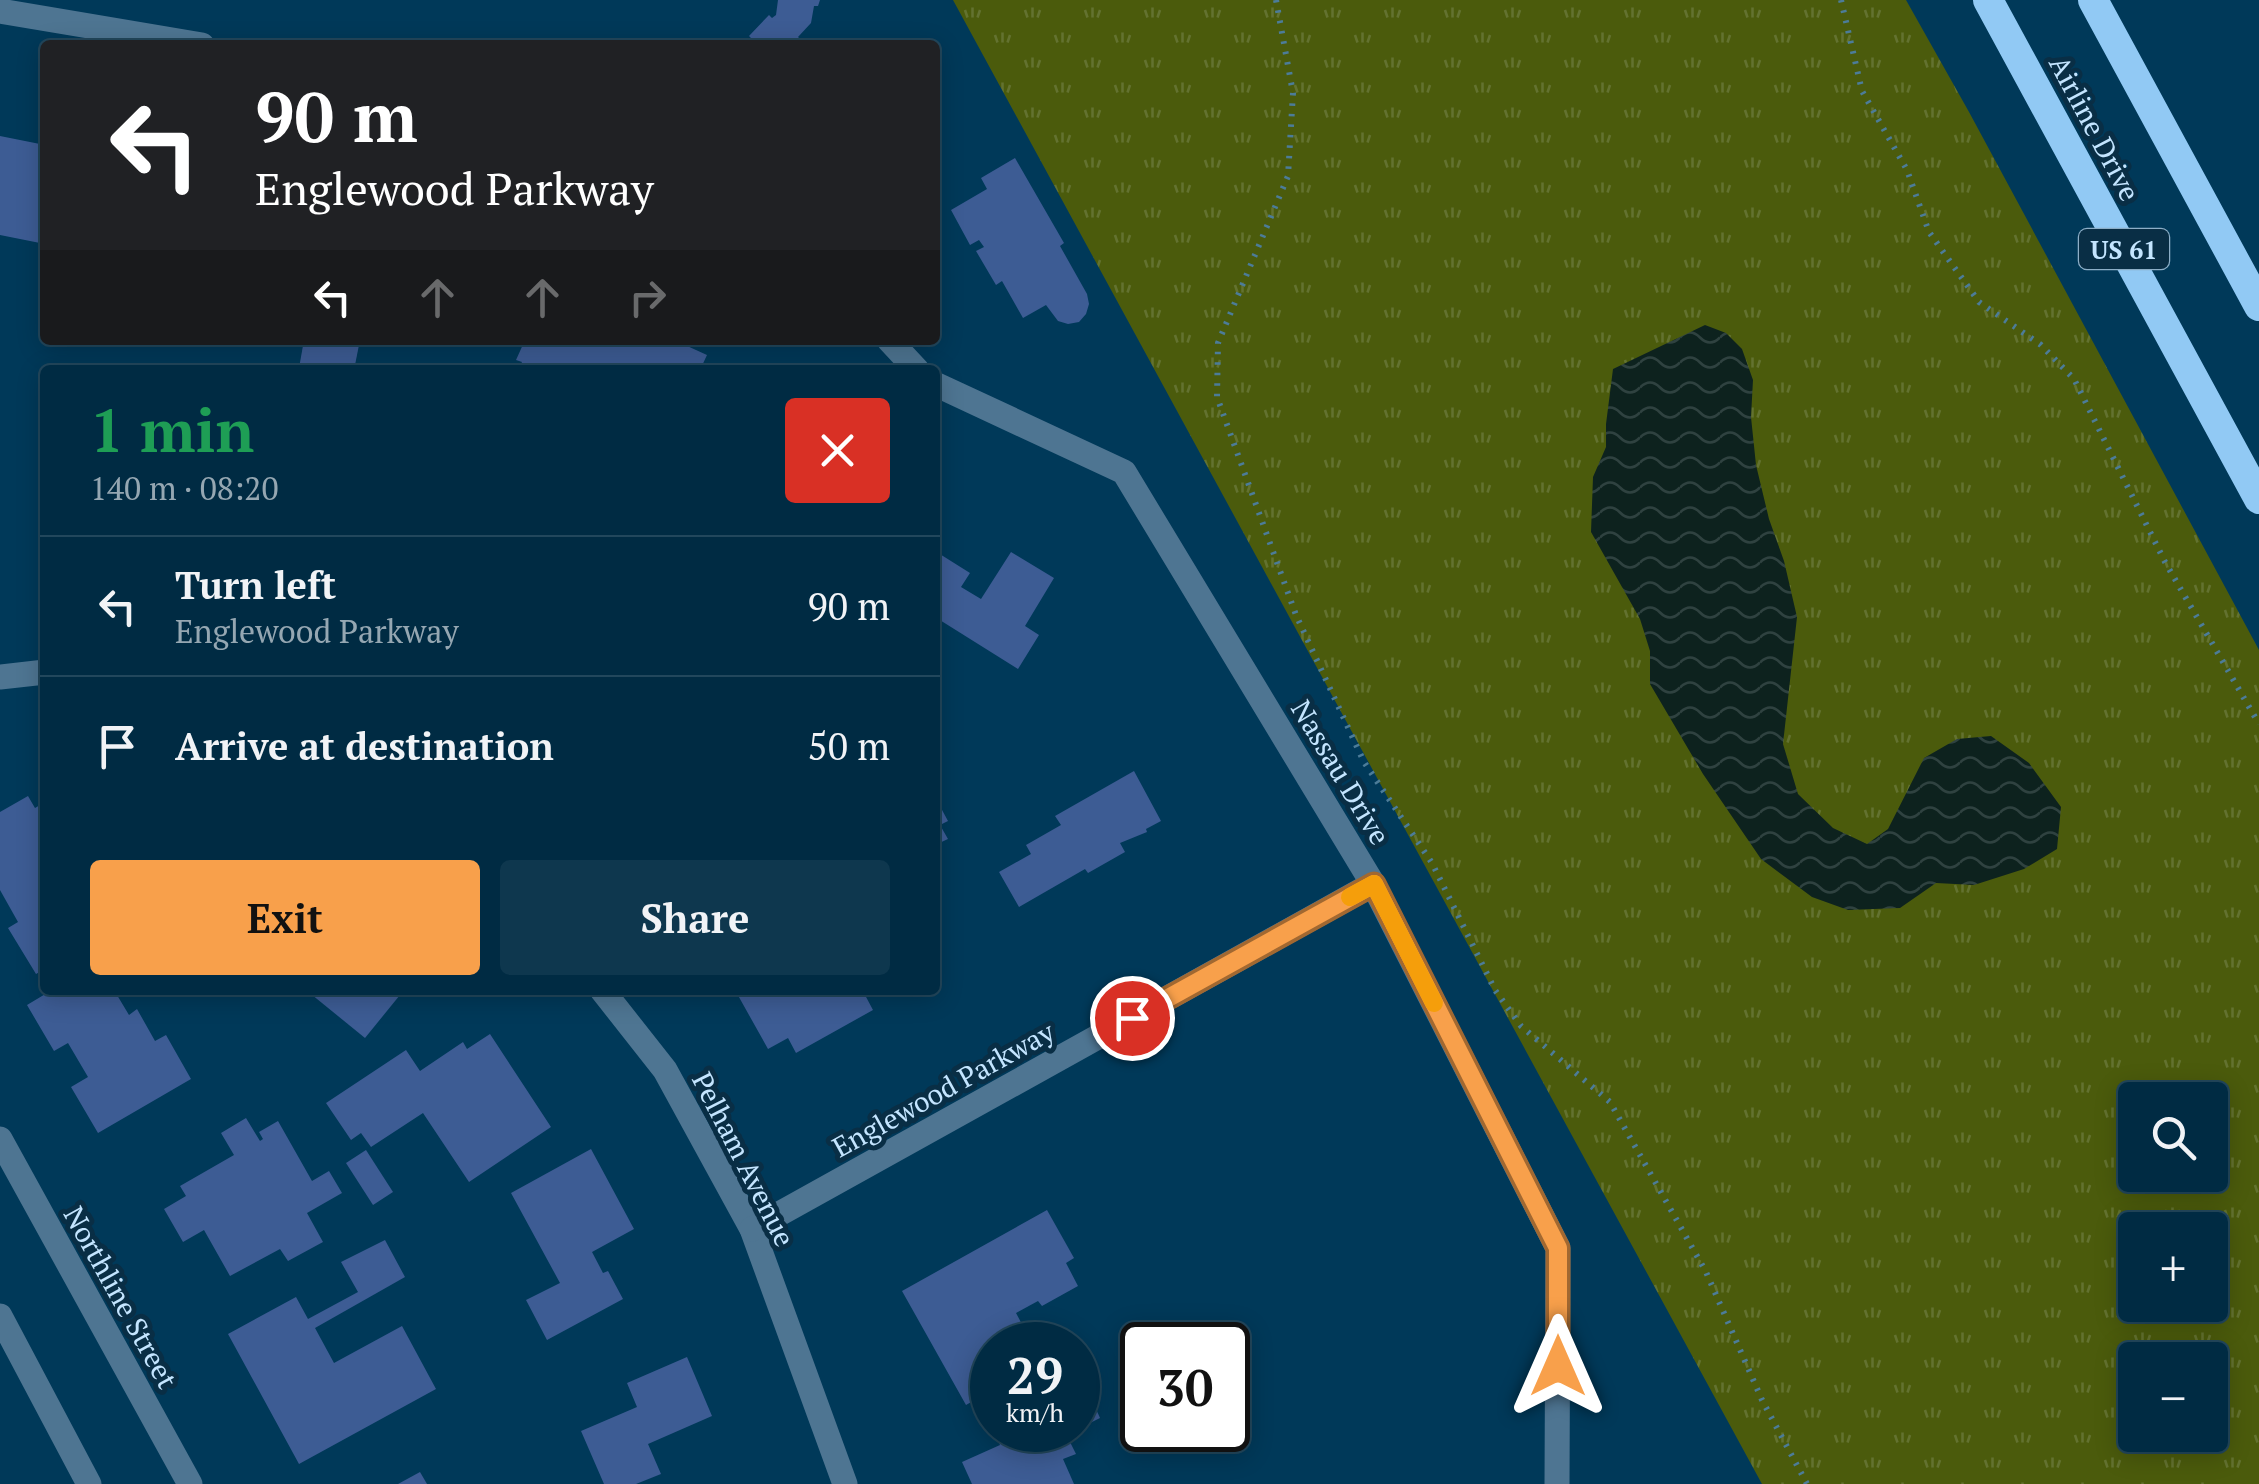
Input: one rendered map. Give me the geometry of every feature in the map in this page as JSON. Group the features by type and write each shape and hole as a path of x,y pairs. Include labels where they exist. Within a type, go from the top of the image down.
{"highway":[{"name":"Airline Drive","path":"1988,0 2259,498"},
{"path":"2094,0 2259,306"}],"street":[{"path":"0,11 172,40"},
{"path":"894,345 913,365"},
{"name":"Nassau Drive","path":"940,386 1124,472 1374,884 1558,1248 1557,1484"},
{"path":"0,678 40,673"},
{"name":"Englewood Parkway","path":"752,1229 1374,884"},
{"name":"Pelham Avenue","path":"606,995 665,1070 752,1229 845,1484"},
{"name":"Northline Street","path":"0,1140 190,1484"},
{"path":"0,1316 89,1484"}],"path":[{"path":"1276,0 1293,93 1288,176 1218,344 1216,397 1296,615 1364,762 1432,863 1495,990 1521,1026 1610,1102 1706,1272 1762,1400 1808,1484"},
{"path":"1841,0 1862,91 1907,170 1929,232 1979,302 2041,344 2074,379 2165,562 2259,724"}],"green space":[{"path":"953,0 1906,0 2259,650 2259,1484 1762,1484"}],"water":[{"path":"1705,325 1726,333 1742,349 1753,380 1751,417 1756,465 1797,617 1783,744 1798,794 1833,828 1867,844 1888,829 1924,758 1957,739 1991,736 2029,763 2061,807 2057,849 2024,869 1974,885 1936,883 1900,908 1848,910 1812,897 1761,859 1703,774 1650,684 1650,651 1640,619 1591,532 1593,477 1606,447 1613,369"}],"building":[{"path":"778,0 820,0 814,6 811,23 798,37 801,40 753,40 749,36 769,15 776,15"},
{"path":"0,136 40,144 40,243 0,235"},
{"path":"1015,158 1064,243 1060,246 1087,294 1089,304 1079,322 1058,321 1046,305 1023,318 1002,281 996,285 976,251 984,247 979,240 970,245 951,210 987,189 981,178"},
{"path":"303,345 359,345 355,365 300,365"},
{"path":"523,345 685,345 707,355 702,365 520,365 522,362 516,360"},
{"path":"1011,552 1054,578 1025,626 1039,635 1018,669 940,620 940,554 970,573 961,587 981,599"},
{"path":"1134,771 1161,821 1147,832 1120,843 1125,852 1088,873 1085,869 1019,907 999,872 1031,854 1026,845 1061,825 1055,816"},
{"path":"28,796 35,808 40,805 40,972 36,974 8,928 18,922 0,890 0,812"},
{"path":"940,806 948,821 940,825"},
{"path":"940,825 948,839 940,843"},
{"path":"44,995 117,995 129,1015 137,1009 155,1041 166,1035 191,1079 98,1133 71,1087 88,1077 68,1043 54,1051 27,1005"},
{"path":"312,995 400,995 365,1038"},
{"path":"738,995 865,995 873,1010 796,1053 788,1038 768,1049"},
{"path":"490,1034 551,1127 469,1182 423,1113 371,1147 361,1133 351,1140 326,1103 406,1050 420,1071 463,1042 467,1049"},
{"path":"246,1118 260,1141 263,1139 259,1132 278,1121 312,1181 329,1171 342,1193 307,1213 323,1242 288,1261 280,1249 230,1276 204,1230 183,1242 164,1209 186,1196 180,1186 234,1155 221,1133"},
{"path":"591,1149 634,1229 592,1252 623,1299 547,1340 526,1300 560,1283 511,1193"},
{"path":"366,1150 393,1192 373,1205 346,1163"},
{"path":"1047,1210 1074,1258 1066,1263 1078,1286 1042,1306 1038,1301 1016,1313 1021,1322 970,1322 970,1403 966,1405 902,1291"},
{"path":"385,1240 405,1277 315,1328 334,1363 402,1326 436,1389 299,1464 228,1334 296,1297 308,1319 358,1292 341,1262"},
{"path":"687,1357 712,1416 648,1444 661,1474 636,1484 604,1484 581,1431 637,1407 627,1383"},
{"path":"984,1452 1076,1454 1063,1459 1074,1484 972,1484 962,1462"},
{"path":"420,1472 427,1484 398,1484"}],"slow traffic":[{"path":"1350,897 1374,884 1434,1003"}],"route":[{"path":"1132,1018 1374,884 1558,1248 1558,1366"}]}
